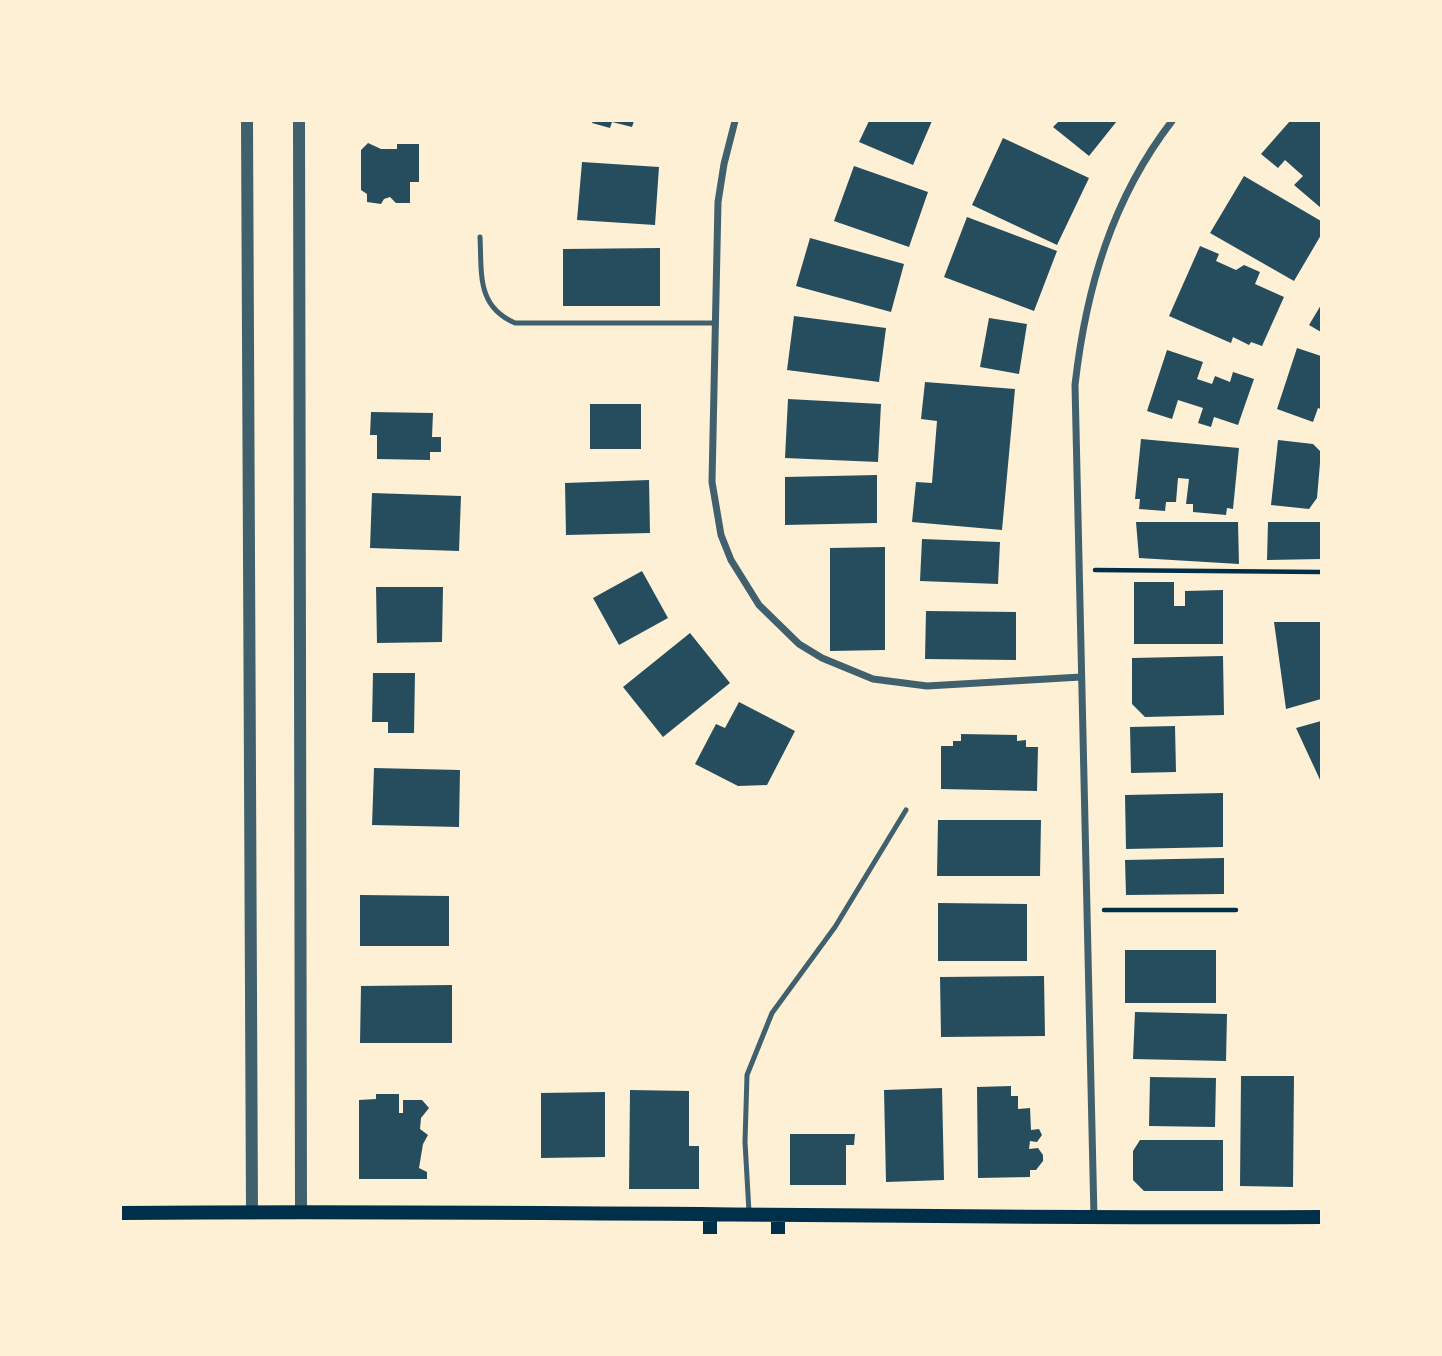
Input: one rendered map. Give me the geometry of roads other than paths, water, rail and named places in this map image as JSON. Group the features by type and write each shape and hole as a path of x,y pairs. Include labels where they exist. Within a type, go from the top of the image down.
{"main road":[{"path":"121,1213 301,1211 1094,1218 1321,1217"},
{"path":"710,1215 710,1235"},
{"path":"778,1215 778,1235"}],"street":[{"path":"247,121 252,1212"},
{"path":"299,121 301,1211"},
{"path":"734,121 718,202 712,482 721,535 731,560 752,594 778,626 799,644 822,658 873,679 928,686 1080,677"},
{"path":"1094,1218 1075,385 1089,294 1103,249 1140,170 1172,121"}],"lane":[{"path":"480,237 483,291 497,313 515,323 716,323"},
{"path":"749,1215 745,1142 747,1075 772,1013 835,927 906,810"}]}
